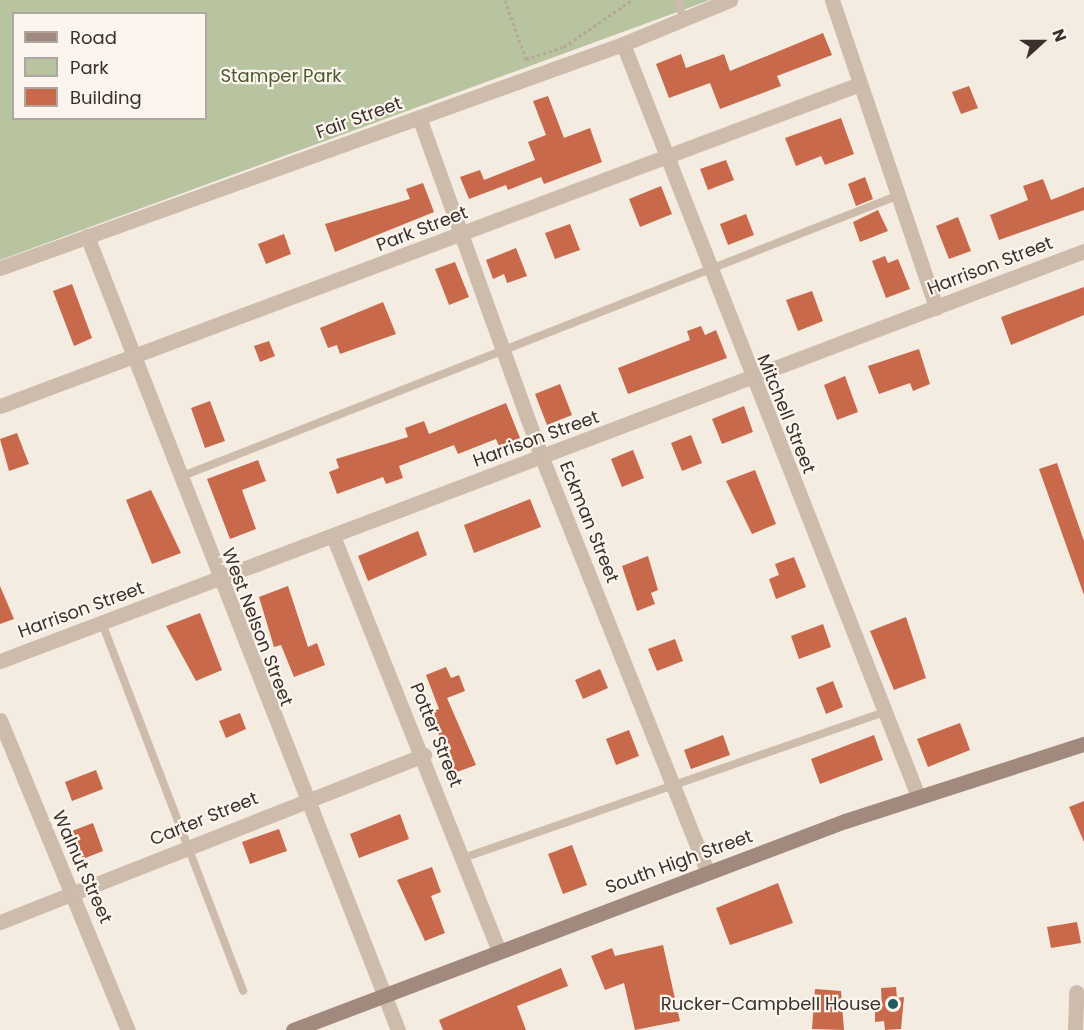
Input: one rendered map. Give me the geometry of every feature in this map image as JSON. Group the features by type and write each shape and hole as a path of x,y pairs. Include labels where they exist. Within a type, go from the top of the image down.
{"main road":[{"name":"South High Street","path":"293,1030 382,992 918,796 1084,744"}],"street":[{"name":"Fair Street","path":"0,268 623,44 730,0"},
{"path":"832,0 894,197 936,308"},
{"name":"Mitchell Street","path":"623,44 751,381 918,796"},
{"name":"Park Street","path":"0,406 668,159 857,85"},
{"name":"Eckman Street","path":"419,117 460,236 542,458 708,872"},
{"name":"West Nelson Street","path":"87,236 304,800 398,1030"},
{"name":"Harrison Street","path":"0,661 751,381 1084,251"},
{"name":"Potter Street","path":"333,536 424,755 498,950"},
{"name":"Walnut Street","path":"0,720 53,859 72,893 128,1030"},
{"name":"Carter Street","path":"0,922 304,800 424,755"},
{"path":"1075,1030 1076,992"}],"lane":[{"path":"678,0 683,19"},
{"path":"179,477 501,348 894,197"},
{"path":"102,623 243,991"},
{"path":"463,858 673,782 884,712"}],"path":[{"path":"505,0 526,59 564,47 632,0"}],"green space":[{"name":"Stamper Park","path":"0,0 710,0 0,260"}],"building":[{"path":"823,33 832,55 777,76 781,86 720,109 710,83 669,98 656,64 681,54 686,68 724,54 730,71"},
{"path":"969,86 978,108 961,114 952,92"},
{"path":"548,96 564,138 590,128 602,162 544,184 541,177 508,190 506,185 469,199 460,177 480,170 484,180 535,160 528,142 546,135 533,101"},
{"path":"841,118 854,154 825,165 821,156 796,166 785,138"},
{"path":"726,160 734,180 708,190 700,169"},
{"path":"865,177 873,199 856,206 848,184"},
{"path":"1043,179 1051,200 1084,187 1084,210 999,240 990,215 1028,200 1023,186"},
{"path":"423,183 434,212 335,252 325,224 410,199 406,189"},
{"path":"661,186 672,214 640,227 629,199"},
{"path":"878,210 888,231 860,242 853,222"},
{"path":"746,214 754,235 728,245 720,224"},
{"path":"958,217 971,251 949,259 936,226"},
{"path":"570,224 580,250 555,259 545,233"},
{"path":"284,234 291,254 266,264 258,244"},
{"path":"516,248 527,276 507,283 504,274 493,279 486,260"},
{"path":"885,256 888,263 898,259 910,289 886,298 872,261"},
{"path":"455,262 469,297 449,305 435,269"},
{"path":"72,284 92,338 74,346 53,291"},
{"path":"1084,287 1084,315 1011,345 1001,317"},
{"path":"812,291 823,321 798,331 786,300"},
{"path":"383,302 396,334 340,354 337,345 328,348 320,328"},
{"path":"701,326 705,335 716,330 727,358 628,394 618,368 690,340 687,331"},
{"path":"269,341 275,356 260,362 254,346"},
{"path":"919,349 930,384 913,391 910,383 879,394 868,366"},
{"path":"845,376 858,412 837,420 824,385"},
{"path":"560,384 572,415 547,425 535,394"},
{"path":"210,401 225,441 205,448 191,408"},
{"path":"506,403 520,438 499,446 496,439 458,454 454,445 399,466 403,478 386,484 383,477 337,494 329,472 339,468 336,459 408,437 405,428 424,421 429,434"},
{"path":"744,406 753,432 722,444 712,419"},
{"path":"17,433 29,464 9,471 0,439"},
{"path":"691,435 702,463 682,471 671,443"},
{"path":"633,450 644,478 622,487 611,459"},
{"path":"258,460 266,481 242,490 256,529 230,539 207,479"},
{"path":"1057,463 1084,541 1084,595 1039,469"},
{"path":"755,470 776,524 752,534 726,481"},
{"path":"151,490 181,553 152,564 126,500"},
{"path":"530,499 541,527 474,553 464,525"},
{"path":"418,531 427,555 368,581 358,556"},
{"path":"648,556 658,590 651,593 655,604 637,611 622,566"},
{"path":"794,557 806,587 776,599 769,579 779,575 775,564"},
{"path":"0,586 14,619 0,624"},
{"path":"288,586 308,647 317,643 325,665 294,677 281,645 274,647 259,597"},
{"path":"200,613 222,670 196,681 166,626"},
{"path":"906,617 926,678 894,690 870,631"},
{"path":"823,624 831,647 799,659 791,636"},
{"path":"675,639 683,661 657,671 648,649"},
{"path":"446,667 451,678 459,675 465,691 447,698 476,765 454,773 430,712 439,709 426,675"},
{"path":"600,669 608,688 583,699 575,680"},
{"path":"833,681 843,707 826,714 816,688"},
{"path":"240,713 246,729 226,738 219,721"},
{"path":"960,723 970,750 928,767 917,739"},
{"path":"629,730 639,756 616,765 606,739"},
{"path":"723,735 730,755 691,769 684,750"},
{"path":"874,735 883,760 820,784 811,759"},
{"path":"96,770 103,789 72,801 65,782"},
{"path":"1084,801 1084,842 1069,807"},
{"path":"400,814 409,839 359,858 350,834"},
{"path":"93,823 103,851 83,859 72,831"},
{"path":"279,829 287,851 250,864 242,842"},
{"path":"572,845 587,885 563,894 548,854"},
{"path":"432,867 441,892 431,896 445,933 425,941 397,880"},
{"path":"778,883 793,923 730,945 716,908"},
{"path":"1077,922 1081,943 1051,948 1047,927"},
{"path":"663,945 680,1021 635,1030 624,983 605,990 591,956 612,948 615,956"},
{"path":"561,968 568,986 517,1006 526,1030 443,1030 439,1020"},
{"name":"Rucker-Campbell House","path":"896,987 897,998 904,997 901,1029 885,1030 884,1021 875,1022 875,1010 882,1009 881,988"},
{"path":"815,989 841,991 844,1030 812,1029"}],"place":[{"name":"Rucker-Campbell House","path":"893,1004"}]}
